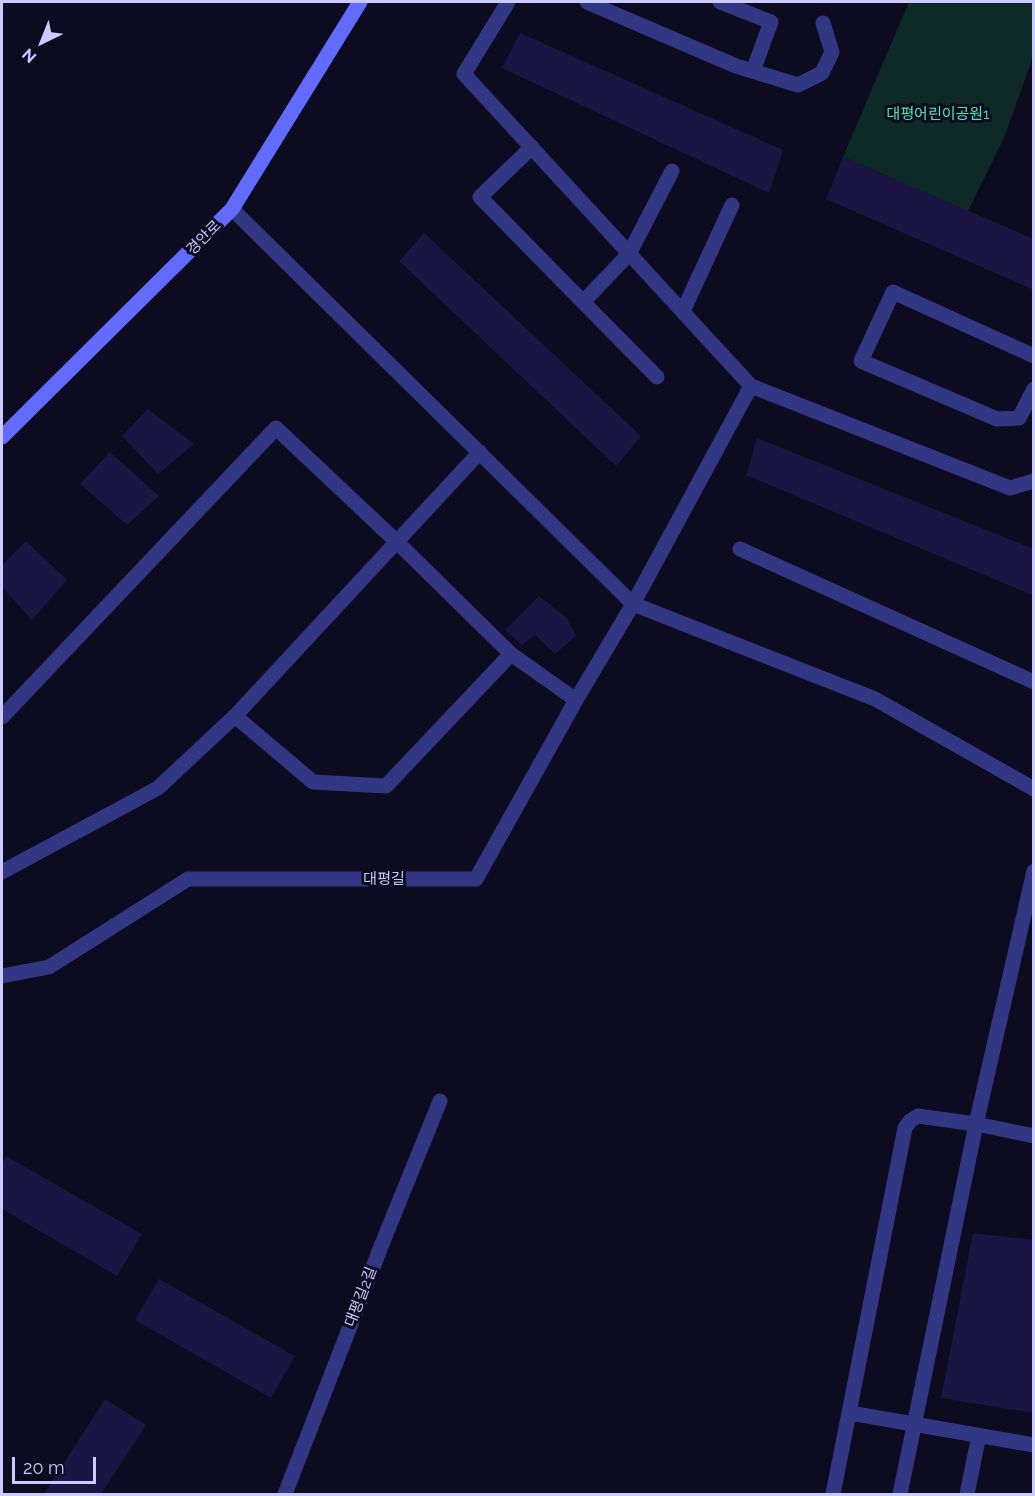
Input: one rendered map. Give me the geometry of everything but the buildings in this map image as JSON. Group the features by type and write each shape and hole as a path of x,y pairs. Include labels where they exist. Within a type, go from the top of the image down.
{"street":[{"name":"경안로","path":"2,437 232,209 360,2"},
{"path":"508,2 464,74 752,386 1010,488 1034,481"},
{"path":"587,2 736,66 798,84 822,73 832,52 823,23"},
{"path":"720,2 771,22 753,71"},
{"path":"532,147 480,197 657,377"},
{"path":"583,302 629,254 672,171"},
{"path":"683,311 732,205"},
{"path":"232,209 633,604 875,699 1034,789"},
{"path":"1034,356 893,292 861,361 997,419 1019,418 1034,389"},
{"name":"대평길","path":"2,976 49,967 188,879 476,879 576,700 633,604 752,386"},
{"path":"2,717 276,428 512,654 576,700"},
{"path":"2,872 158,788 235,716 480,452"},
{"path":"740,549 1034,682"},
{"path":"235,716 313,782 386,786 512,654"},
{"path":"900,1494 976,1124 1034,871"},
{"name":"대평길2길","path":"285,1494 440,1101"},
{"path":"833,1494 906,1128 910,1121 918,1116 976,1124 1034,1136"},
{"path":"850,1413 1034,1445"},
{"path":"967,1494 979,1435"}],"green space":[{"name":"대평어린이공원1","path":"909,2 1033,2 1033,53 1030,65 1004,138 968,211 843,157"}]}
